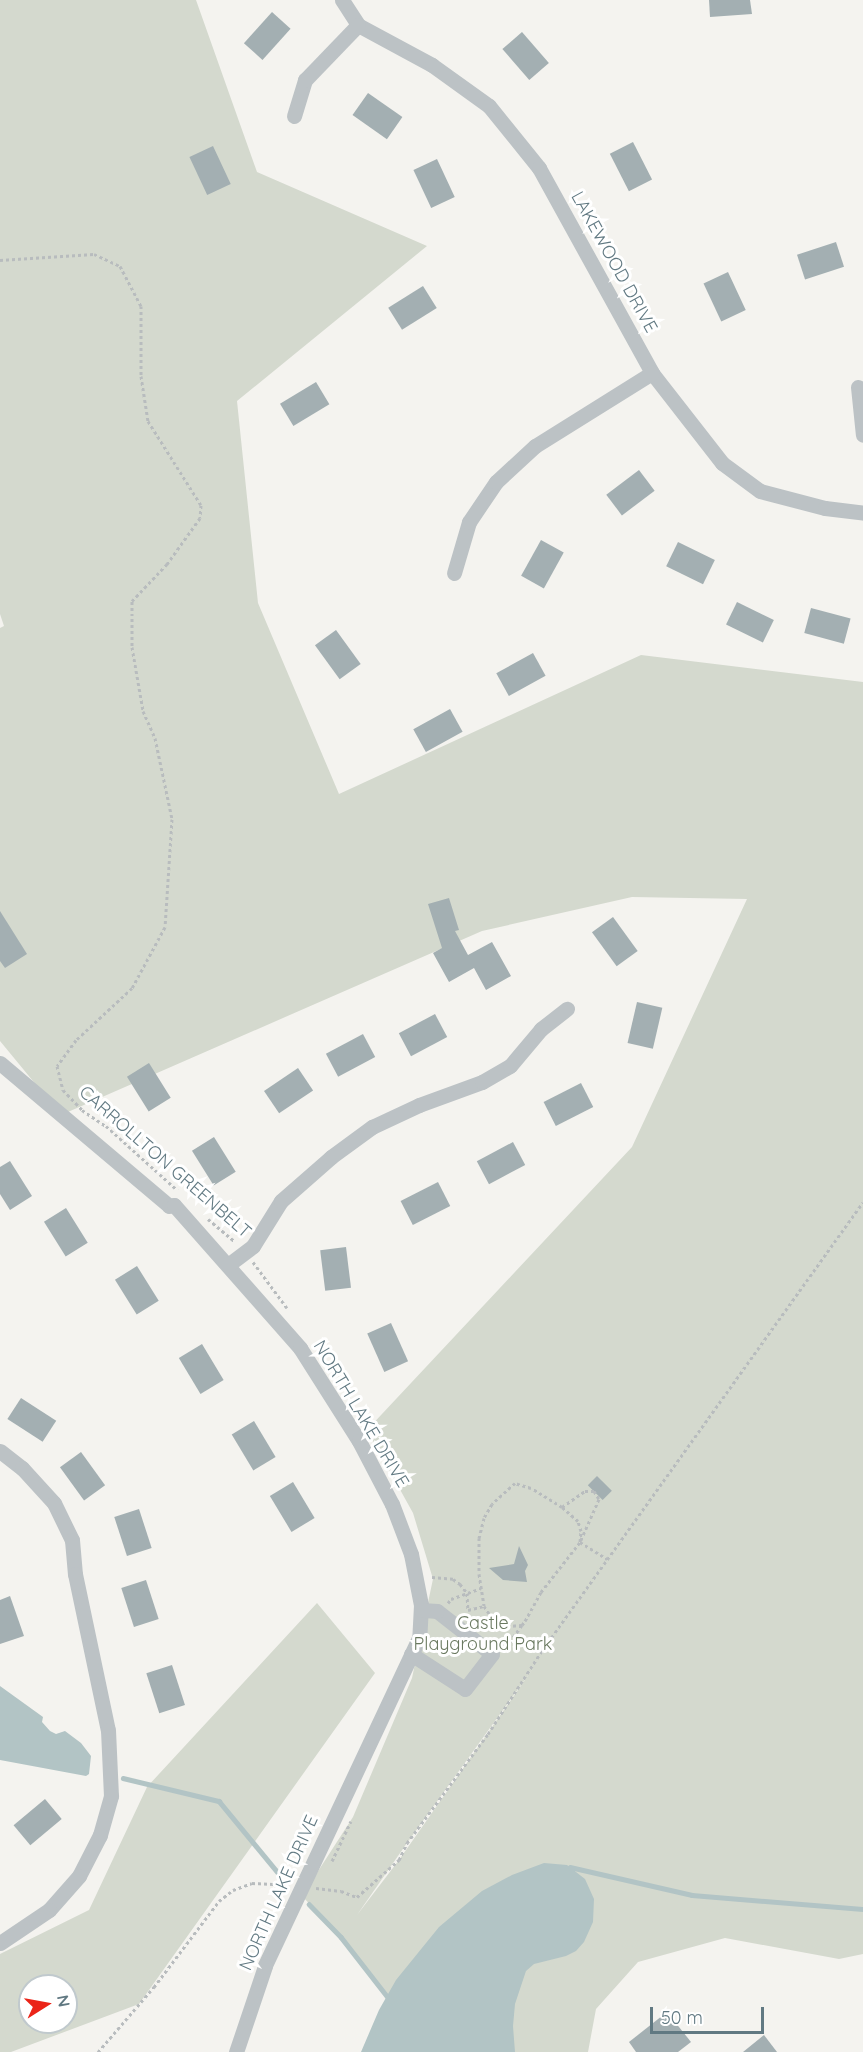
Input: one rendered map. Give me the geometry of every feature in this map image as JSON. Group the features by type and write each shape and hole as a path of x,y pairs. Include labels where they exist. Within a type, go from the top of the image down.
{"street":[{"name":"LAKEWOOD DRIVE","path":"342,0 358,25 432,65 489,105 539,168 652,373 722,463 760,490 825,508 863,513"},
{"path":"294,116 305,80 358,25"},
{"path":"454,573 469,522 496,482 535,446 652,373"},
{"path":"858,387 863,435"},
{"path":"228,1265 253,1246 281,1201 331,1157 372,1127 419,1105 482,1082 510,1066 541,1029 567,1010"},
{"name":"NORTH LAKE DRIVE","path":"0,1063 169,1206 174,1205 300,1348 359,1441 392,1504 411,1554 425,1610 419,1638 265,1966 236,2052"},
{"path":"0,1451 22,1468 54,1503 72,1540 75,1574 108,1730 111,1796 100,1835 79,1876 49,1910 0,1943"},
{"path":"411,1654 465,1689 492,1654 437,1611 425,1610"}],"path":[{"name":"CARROLLTON GREENBELT","path":"0,260 93,254 120,266 141,306 141,376 148,421 201,505 200,518 167,564 132,601 132,647 143,711 155,738 172,819 165,927 132,988 76,1040 57,1066 63,1089 82,1110 106,1126 182,1195"},
{"path":"303,1886 341,1891 357,1897 399,1860 407,1843 488,1734 541,1652 863,1202"},
{"name":"CARROLLTON GREENBELT","path":"207,1218 246,1252 292,1315"},
{"path":"522,1625 507,1626 494,1621 484,1606 479,1538 484,1518 504,1490 514,1483 520,1484 562,1507 578,1521 580,1542"},
{"path":"506,1647 541,1592 580,1542 598,1499 594,1491 585,1491 562,1507"},
{"path":"580,1542 607,1559"},
{"path":"425,1610 432,1577 429,1567"},
{"path":"432,1577 453,1580 467,1593 468,1610 484,1606"},
{"path":"451,1599 481,1588"},
{"path":"330,1864 353,1817"},
{"path":"98,2052 154,1987 219,1901 233,1890 252,1883 311,1887 318,1880"}],"green space":[{"name":"Castle Playground Park","path":"0,0 196,0 257,172 427,246 237,401 258,603 339,794 641,655 863,682 863,1954 839,1959 725,1938 638,1962 596,2009 588,2052 493,2052 387,1996 341,1937 302,1896 353,1817 412,1678 433,1579 413,1513 367,1430 632,1147 747,899 632,897 482,931 61,1115 0,1041 0,628 4,626 0,614","holes":["534,1667 399,1860 357,1915"]},
{"path":"317,1603 375,1673 139,2004 78,2027 78,1974 18,1974 18,2034 59,2034 11,2052 0,2052 0,1954 89,1910 147,1787"}],"shaded area":[{"path":"0,1686 43,1717 42,1722 50,1731 56,1734 65,1731 81,1743 91,1756 89,1774 86,1776 0,1760"},
{"path":"544,1863 567,1865 585,1879 594,1899 593,1922 584,1942 576,1951 566,1956 534,1964 526,1971 515,2004 513,2026 515,2052 361,2052 379,2010 396,1980 439,1927 482,1891 512,1875"}],"building":[{"path":"709,0 750,0 752,14 710,17"},
{"path":"272,12 291,29 262,60 244,43"},
{"path":"522,32 549,63 529,80 502,49"},
{"path":"368,93 402,117 387,139 353,115"},
{"path":"633,142 652,179 629,191 610,154"},
{"path":"213,146 231,184 207,195 189,157"},
{"path":"437,159 455,197 431,208 413,170"},
{"path":"836,242 844,267 805,279 797,255"},
{"path":"728,272 746,310 721,321 704,283"},
{"path":"423,286 437,308 402,330 388,308"},
{"path":"316,382 329,404 293,426 280,404"},
{"path":"639,470 655,491 622,515 606,495"},
{"path":"541,540 564,553 544,588 521,576"},
{"path":"678,542 715,560 703,584 666,566"},
{"path":"737,602 774,620 763,642 726,624"},
{"path":"811,608 851,619 844,644 804,633"},
{"path":"336,630 361,664 340,679 315,645"},
{"path":"533,653 546,676 509,696 496,673"},
{"path":"450,709 463,732 426,752 413,729"},
{"path":"449,898 459,930 455,931 468,955 492,942 511,976 486,990 474,968 449,982 433,953 442,948 428,904"},
{"path":"0,911 27,954 5,968 0,961"},
{"path":"613,917 638,951 617,966 592,932"},
{"path":"637,1002 662,1008 653,1049 628,1043"},
{"path":"435,1014 447,1037 411,1056 399,1033"},
{"path":"363,1034 375,1057 338,1077 326,1054"},
{"path":"149,1063 171,1098 149,1112 127,1077"},
{"path":"298,1068 313,1090 279,1113 264,1091"},
{"path":"581,1083 593,1107 556,1126 544,1102"},
{"path":"214,1137 236,1172 214,1186 192,1151"},
{"path":"513,1142 525,1165 489,1184 477,1161"},
{"path":"10,1161 32,1196 10,1210 0,1194 0,1167"},
{"path":"438,1182 450,1206 413,1225 401,1201"},
{"path":"66,1208 88,1243 66,1257 44,1222"},
{"path":"346,1247 351,1288 325,1291 320,1250"},
{"path":"137,1266 159,1301 137,1315 115,1280"},
{"path":"391,1323 408,1361 384,1372 367,1334"},
{"path":"202,1344 224,1380 200,1394 179,1358"},
{"path":"21,1398 56,1421 43,1442 7,1419"},
{"path":"254,1421 276,1457 253,1470 232,1434"},
{"path":"81,1452 105,1485 84,1500 60,1467"},
{"path":"597,1476 612,1491 603,1500 588,1485"},
{"path":"293,1482 315,1518 291,1532 270,1496"},
{"path":"139,1509 152,1548 127,1556 114,1517"},
{"path":"519,1546 528,1565 525,1571 527,1582 503,1580 489,1568 514,1564"},
{"path":"146,1580 159,1619 134,1627 121,1588"},
{"path":"10,1596 24,1636 0,1644 0,1600"},
{"path":"172,1665 185,1705 159,1713 146,1673"},
{"path":"45,1799 62,1819 30,1845 14,1825"},
{"path":"667,2012 691,2042 678,2052 636,2052 629,2042"},
{"path":"764,2035 777,2052 743,2052"}],"waterway":[{"path":"123,1778 219,1801 280,1875"},
{"path":"570,1867 692,1895 863,1909"},
{"path":"309,1904 341,1937 387,1996"}]}
